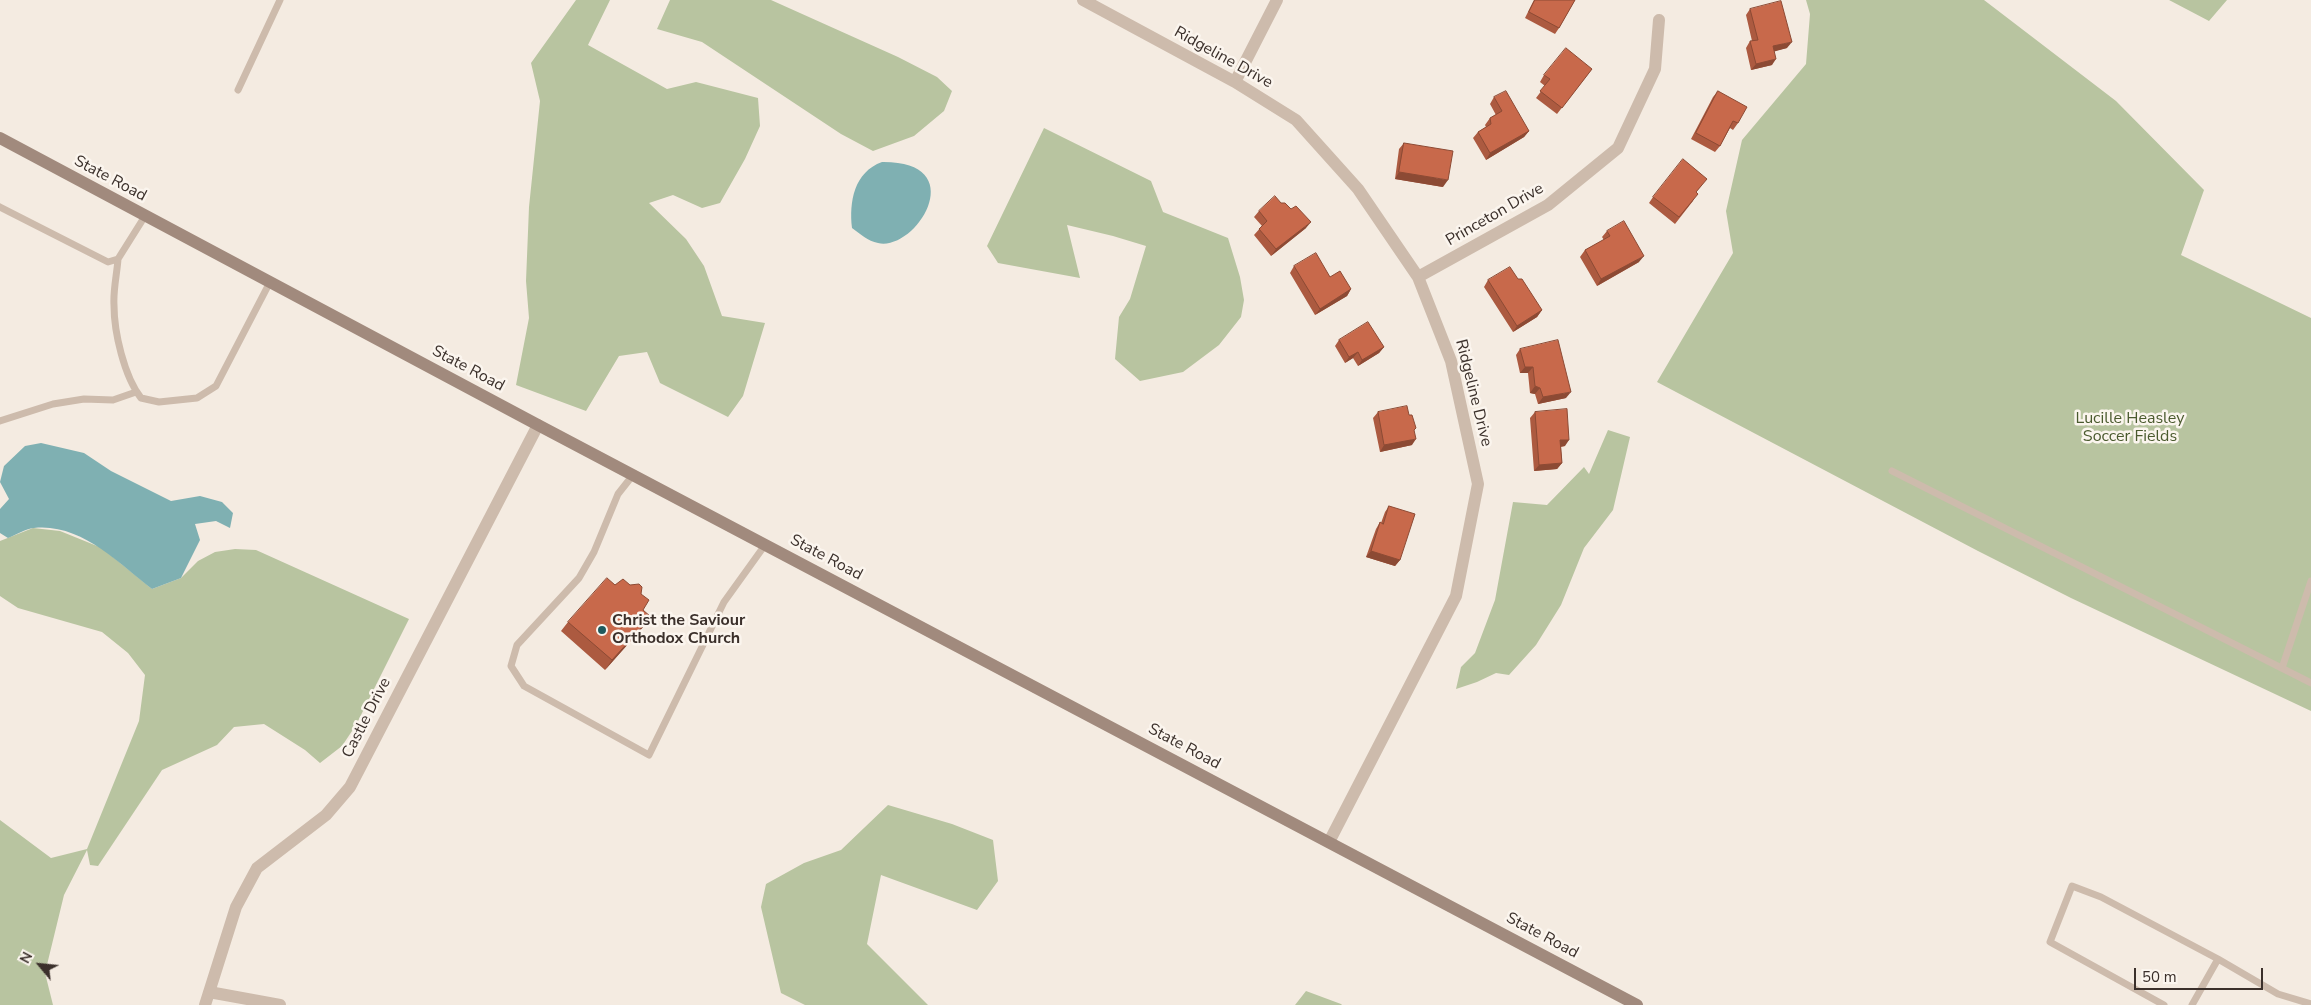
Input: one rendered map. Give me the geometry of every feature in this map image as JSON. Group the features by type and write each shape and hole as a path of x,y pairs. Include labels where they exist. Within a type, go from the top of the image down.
{"main road":[{"name":"State Road","path":"0,140 1637,1005"}],"street":[{"name":"Ridgeline Drive","path":"1083,0 1235,82 1296,120 1358,189 1418,278 1452,361 1478,484 1456,596 1329,842"},
{"path":"1235,82 1278,0"},
{"name":"Princeton Drive","path":"1418,278 1548,205 1618,148 1655,69 1659,20"},
{"name":"Castle Drive","path":"205,1005 236,907 257,868 326,815 350,786 538,425"},
{"path":"209,992 280,1005"}],"lane":[{"path":"238,90 280,0"},
{"path":"0,207 97,258 108,262 118,259"},
{"path":"145,216 118,259 114,305 120,346 131,385 140,398 159,402 197,398 216,386 270,282"},
{"path":"0,421 52,404 84,399 113,400 136,392"},
{"path":"1892,471 2311,683"},
{"path":"633,475 618,494 594,552 578,578 517,645 511,666 524,686 649,755 724,602 765,545"},
{"path":"2282,668 2311,582"},
{"path":"2164,1005 2050,942 2065,898 2072,886 2101,897 2218,958 2278,994 2311,1004"},
{"path":"2192,1005 2218,958"}],"green space":[{"path":"576,0 610,0 588,45 667,89 696,82 758,98 760,126 745,159 720,203 702,208 673,195 649,203 686,239 704,266 722,316 765,323 743,396 728,417 660,383 647,352 619,356 586,411 516,385 529,318 526,281 529,207 540,101 531,63"},
{"path":"670,0 771,0 898,57 937,77 952,91 944,111 914,136 873,151 841,134 702,42 657,29"},
{"name":"Lucille Heasley Soccer Fields","path":"1806,0 1984,0 2116,101 2204,190 2181,255 2311,318 2311,711 2071,598 1657,382 1733,253 1726,211 1742,140 1806,64 1810,14"},
{"path":"2169,0 2227,0 2209,21"},
{"path":"1044,128 1151,181 1163,212 1228,238 1240,277 1244,300 1241,317 1219,345 1183,372 1140,381 1115,359 1119,317 1130,299 1146,246 1067,225 1080,278 998,263 987,246"},
{"path":"1608,430 1630,437 1613,510 1584,548 1561,605 1536,645 1509,675 1496,673 1456,689 1461,667 1475,653 1495,600 1513,502 1547,505 1584,467 1589,474"},
{"path":"33,528 60,531 102,548 152,589 181,578 198,561 215,552 235,549 256,550 409,619 356,725 342,746 320,763 305,750 264,724 234,727 217,745 162,770 98,866 90,865 87,850 64,895 45,973 53,1005 0,1005 0,820 51,858 87,849 139,721 145,675 128,653 102,632 18,608 0,596 0,541"},
{"path":"888,805 952,824 993,840 998,881 977,910 881,875 867,944 928,1005 805,1005 781,993 761,907 766,884 804,863 841,850"},
{"path":"1306,991 1341,1004 1342,1005 1295,1005"}],"water":[{"path":"882,162 910,166 925,176 931,190 928,206 920,221 907,234 893,242 878,243 867,239 852,228 851,208 859,180 865,173"},
{"path":"41,443 84,453 111,471 171,501 200,496 222,502 233,513 230,528 216,521 195,524 200,540 181,578 152,589 98,547 83,538 67,532 51,528 34,528 8,538 0,533 0,509 9,499 0,482 4,466 25,446"}],"building":[{"path":"1535,0 1575,0 1559,28 1529,12"},
{"path":"1781,1 1792,42 1773,46 1776,59 1756,64 1750,41 1758,40 1750,9"},
{"path":"1566,48 1592,69 1562,108 1540,91 1550,79 1544,75"},
{"path":"1506,91 1529,131 1490,153 1478,132 1491,124 1490,118 1502,111 1494,97"},
{"path":"1718,91 1747,107 1738,123 1733,121 1720,146 1696,133"},
{"path":"1404,143 1453,151 1448,180 1399,172"},
{"path":"1683,159 1707,179 1696,192 1698,194 1679,217 1653,197"},
{"path":"1275,196 1281,203 1285,203 1291,209 1296,206 1311,222 1276,249 1259,229 1267,221 1259,211"},
{"path":"1624,221 1644,256 1601,279 1585,250 1610,236 1607,231"},
{"path":"1316,253 1330,277 1340,271 1351,289 1320,309 1294,266"},
{"path":"1510,267 1518,279 1522,279 1542,310 1517,326 1488,280"},
{"path":"1368,322 1384,347 1362,360 1358,352 1349,357 1339,340"},
{"path":"1558,340 1571,392 1543,397 1540,388 1535,386 1533,367 1525,367 1520,349"},
{"path":"1407,406 1409,415 1412,415 1416,428 1414,430 1416,439 1384,445 1378,412"},
{"path":"1567,409 1569,440 1560,440 1562,463 1539,465 1535,412"},
{"path":"1389,506 1415,514 1400,560 1371,551 1380,522 1383,524"},
{"name":"Christ the Saviour Orthodox Church","path":"607,578 615,585 623,579 630,585 639,584 642,587 641,594 649,600 643,610 651,617 612,660 568,622"}],"place":[{"name":"Christ the Saviour Orthodox Church","path":"602,630"}]}
